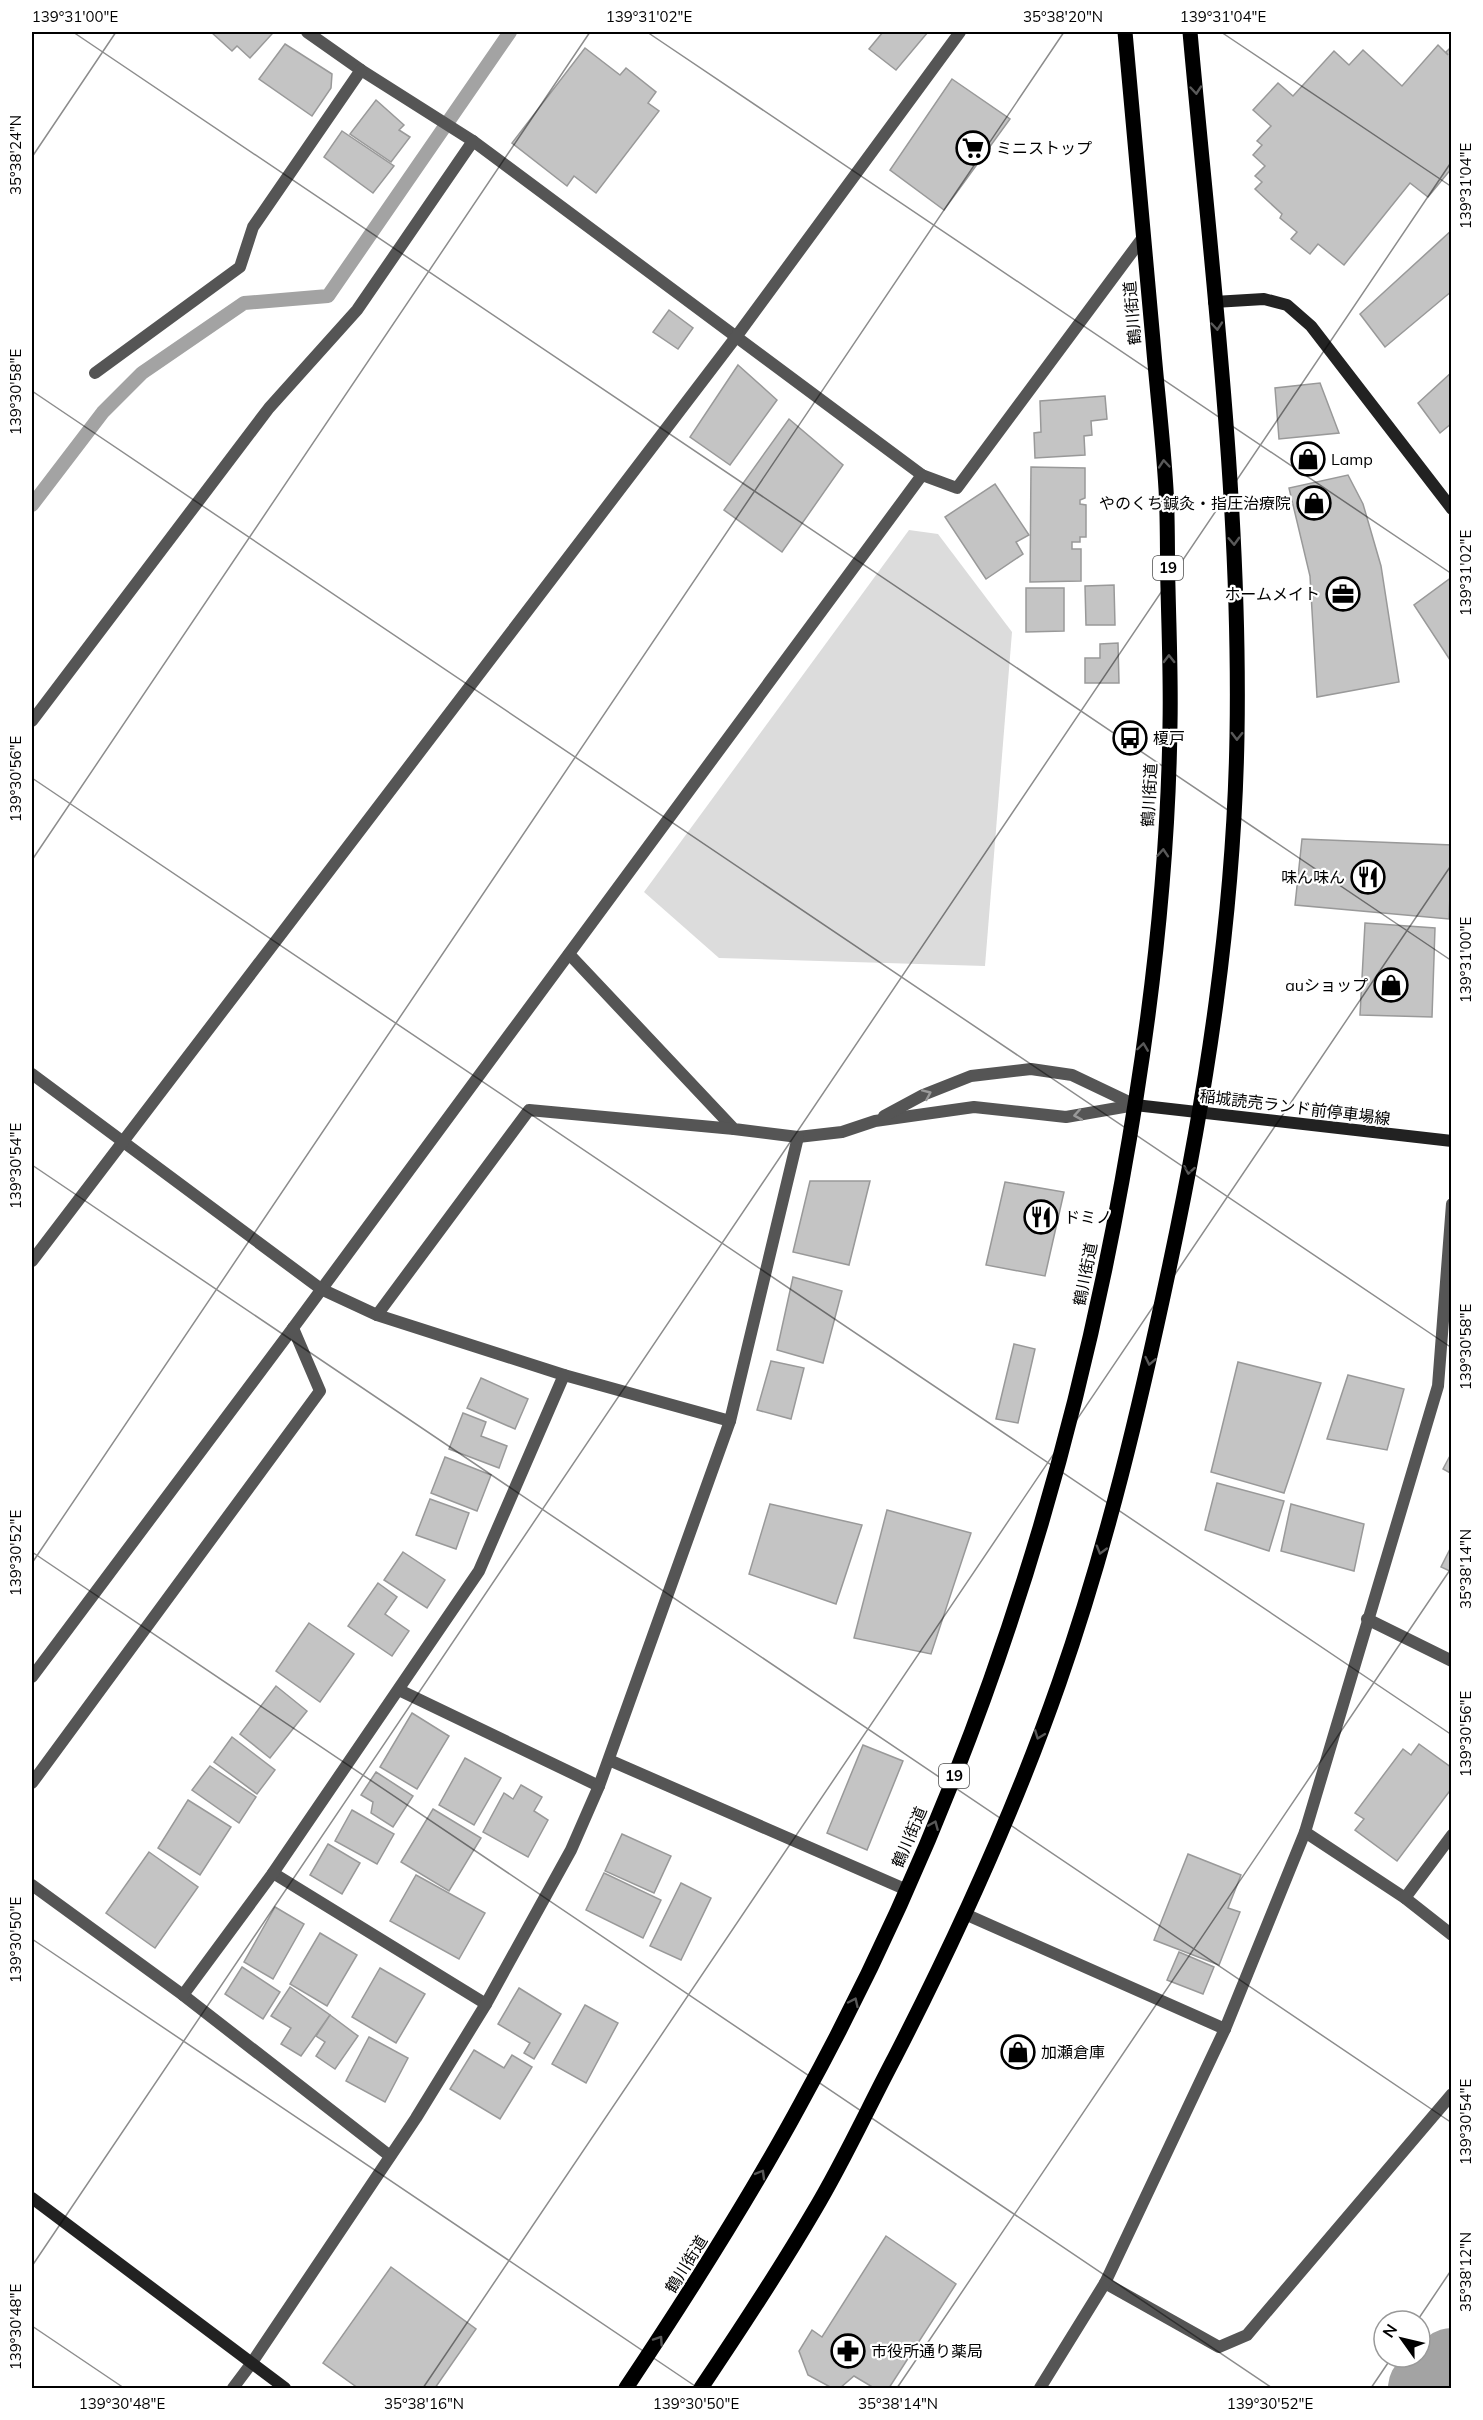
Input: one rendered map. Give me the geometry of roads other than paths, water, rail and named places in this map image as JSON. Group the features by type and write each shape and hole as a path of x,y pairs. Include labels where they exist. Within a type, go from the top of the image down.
{"main road":[{"name":"鶴川街道","path":"626,2388 704,2272 802,2102 849,2012 907,1890 963,1755 1000,1657 1053,1488 1096,1313 1136,1105 1155,952 1170,726 1166,490 1125,32"},
{"path":"701,2388 759,2302 818,2206 965,1914 1058,1685 1104,1540 1137,1418 1184,1201 1221,971 1237,737 1233,504 1190,32"},
{"path":"1214,302 1264,299 1287,305 1311,326 1452,509"},
{"name":"稲城読売ランド前停車場線","path":"1136,1105 1452,1141"},
{"path":"32,2198 285,2388"}],"street":[{"path":"307,32 361,70 473,141 922,475 957,488 1144,236"},
{"path":"32,1261 736,337 960,32"},
{"path":"95,373 240,267 253,227 361,70"},
{"path":"32,721 269,408 357,310 473,141"},
{"path":"32,1677 293,1328 922,475"},
{"path":"569,954 734,1129"},
{"path":"377,1315 529,1110 798,1137 842,1132 875,1121 923,1095 971,1076 1031,1070 1072,1075 1136,1105"},
{"path":"32,1074 321,1289 377,1315 564,1375 730,1421"},
{"path":"875,1121 974,1107 1066,1117 1136,1105"},
{"path":"233,2388 390,2156 486,2004 571,1850 609,1760 730,1421 798,1137"},
{"path":"1040,2388 1105,2283 1225,2030 1305,1832 1438,1386 1452,1204"},
{"path":"32,1782 320,1391 293,1328"},
{"path":"183,1995 273,1873 479,1571 564,1375"},
{"path":"1438,1386 1452,1389"},
{"path":"1368,1619 1452,1661"},
{"path":"399,1690 599,1786"},
{"path":"609,1760 907,1890"},
{"path":"1305,1832 1405,1898 1452,1935"},
{"path":"1405,1898 1452,1835"},
{"path":"273,1873 486,2004"},
{"path":"32,1885 183,1995 390,2156"},
{"path":"965,1914 1225,2030"},
{"path":"1105,2283 1219,2347 1247,2335 1452,2094"}],"waterway":[{"path":"32,505 103,412 142,373 244,303 328,296 510,32"},
{"path":"1426,2388 1452,2366"}],"place":[{"name":"ミニストップ","path":"973,148"},
{"name":"Lamp","path":"1308,459"},
{"name":"やのくち鍼灸・指圧治療院","path":"1314,503"},
{"name":"ホームメイト","path":"1343,594"},
{"name":"榎戸","path":"1130,738"},
{"name":"味ん味ん","path":"1368,877"},
{"name":"auショップ","path":"1391,985"},
{"name":"ドミノ","path":"1041,1217"},
{"name":"加瀬倉庫","path":"1018,2052"},
{"name":"市役所通り薬局","path":"848,2351"}]}
